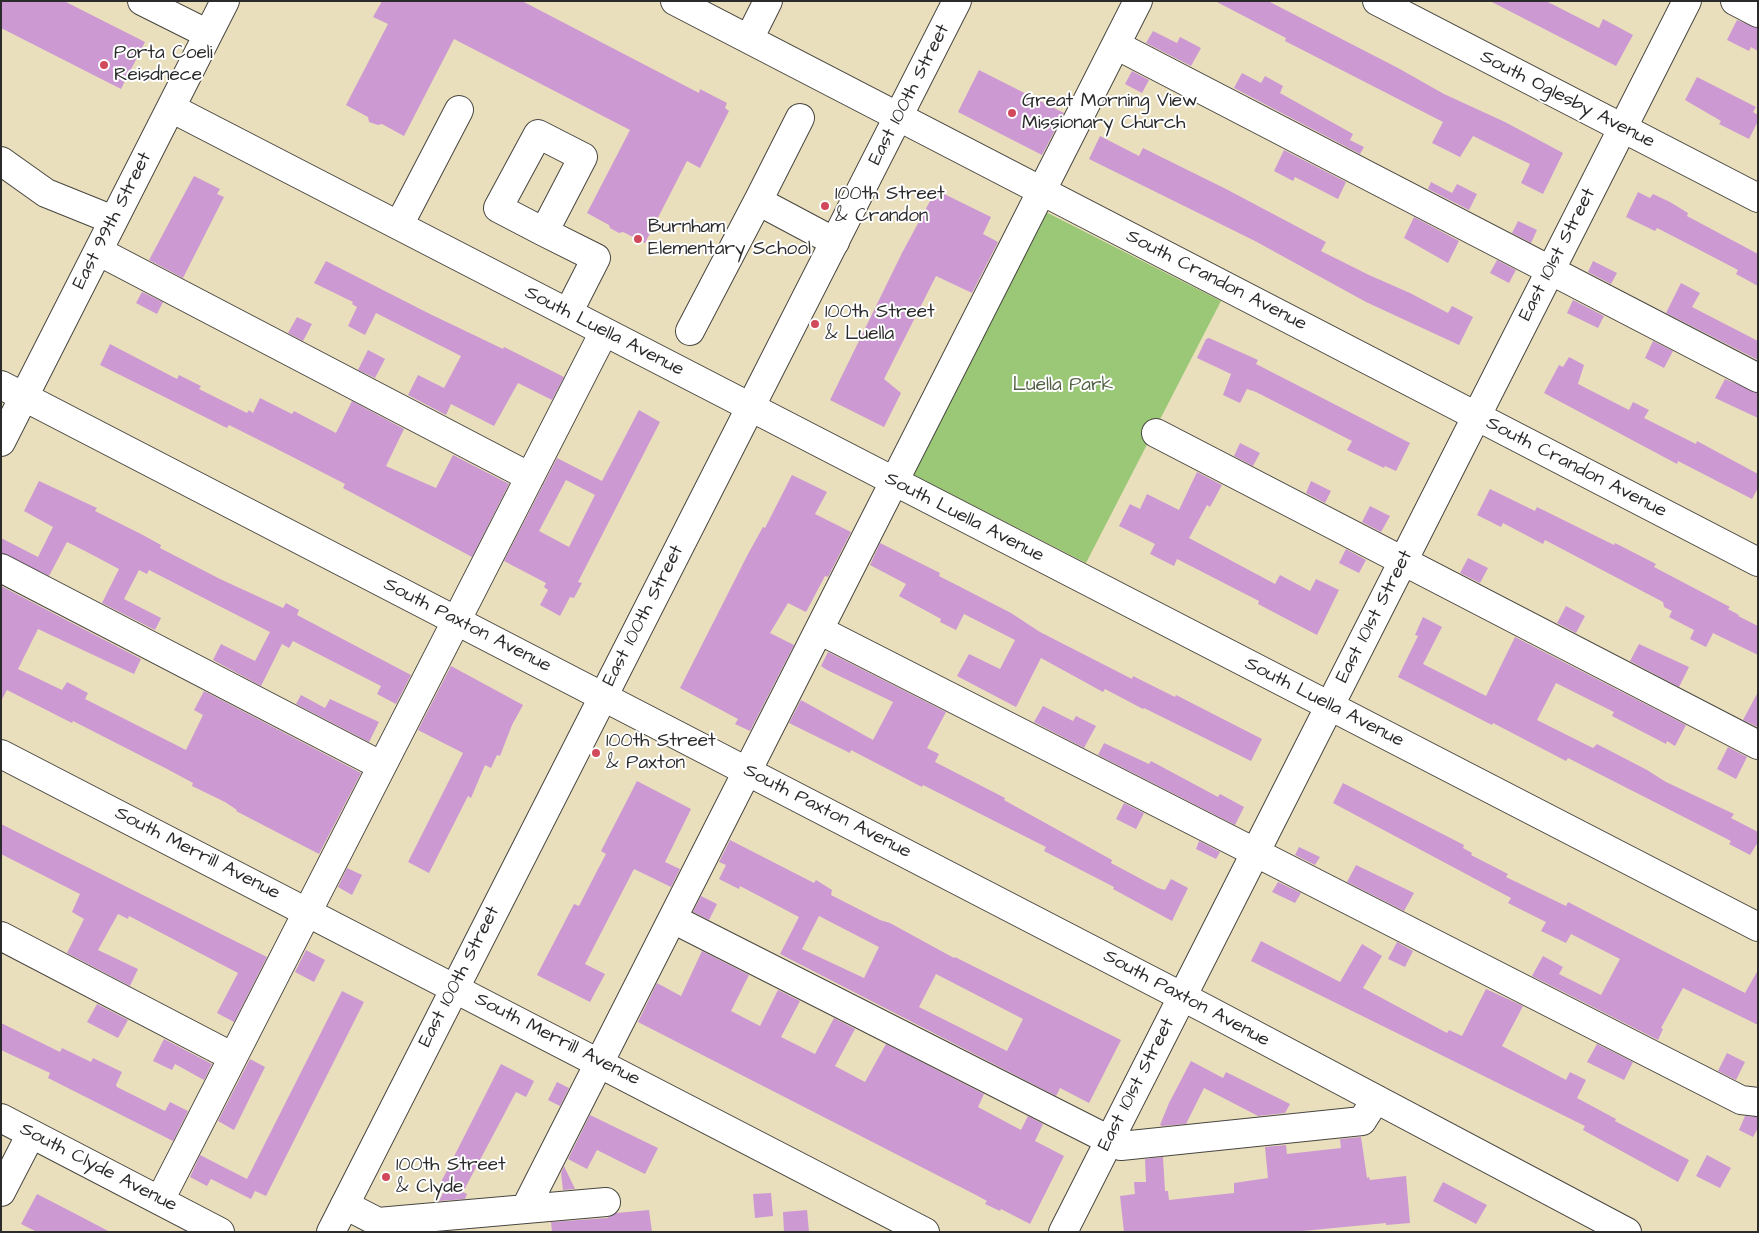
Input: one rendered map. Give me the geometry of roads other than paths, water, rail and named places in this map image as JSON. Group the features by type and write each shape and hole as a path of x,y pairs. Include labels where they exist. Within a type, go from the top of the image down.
{"street":[{"name":"East 99th Street","path":"1,442 12,391 98,252 225,1"},
{"name":"South Crandon Avenue","path":"675,1 1758,562"},
{"path":"749,39 768,1"},
{"name":"East 100th Street","path":"331,1232 958,1"},
{"path":"525,1209 1138,1"},
{"name":"South Oglesby Avenue","path":"1377,1 1758,198"},
{"name":"East 101st Street","path":"1063,1232 1687,1"},
{"path":"1735,1 1758,13"},
{"path":"144,2 208,34"},
{"path":"1116,45 1758,378"},
{"name":"South Luella Avenue","path":"171,108 1758,927"},
{"path":"398,225 459,110"},
{"path":"690,331 800,118"},
{"path":"1,161 46,193 113,220"},
{"path":"758,201 835,242"},
{"path":"544,232 596,258 568,313"},
{"path":"98,252 530,477"},
{"path":"160,1200 604,332"},
{"name":"South Paxton Avenue","path":"12,391 1182,996 1627,1232"},
{"path":"1156,433 1758,745"},
{"path":"1,568 382,766"},
{"path":"819,630 1741,1100 1758,1102"},
{"name":"South Merrill Avenue","path":"1,754 456,987 925,1232"},
{"path":"672,919 1121,1146 1362,1120 1376,1098"},
{"path":"1,936 233,1057"},
{"name":"South Clyde Avenue","path":"1,1118 220,1232"},
{"path":"1,1192 31,1134"},
{"path":"344,1205 378,1222 606,1202"}],"place":[{"name":"Porta Coeli Reisdnece","path":"104,65"},
{"name":"Great Morning View Missionary Church","path":"1012,113"},
{"name":"100th Street & Crandon","path":"825,206"},
{"name":"Burnham Elementary School","path":"638,239"},
{"name":"100th Street & Luella","path":"815,324"},
{"name":"100th Street & Paxton","path":"596,753"},
{"name":"100th Street & Clyde","path":"386,1177"}],"park label":[{"name":"Luella Park","path":"1063,386"}]}
